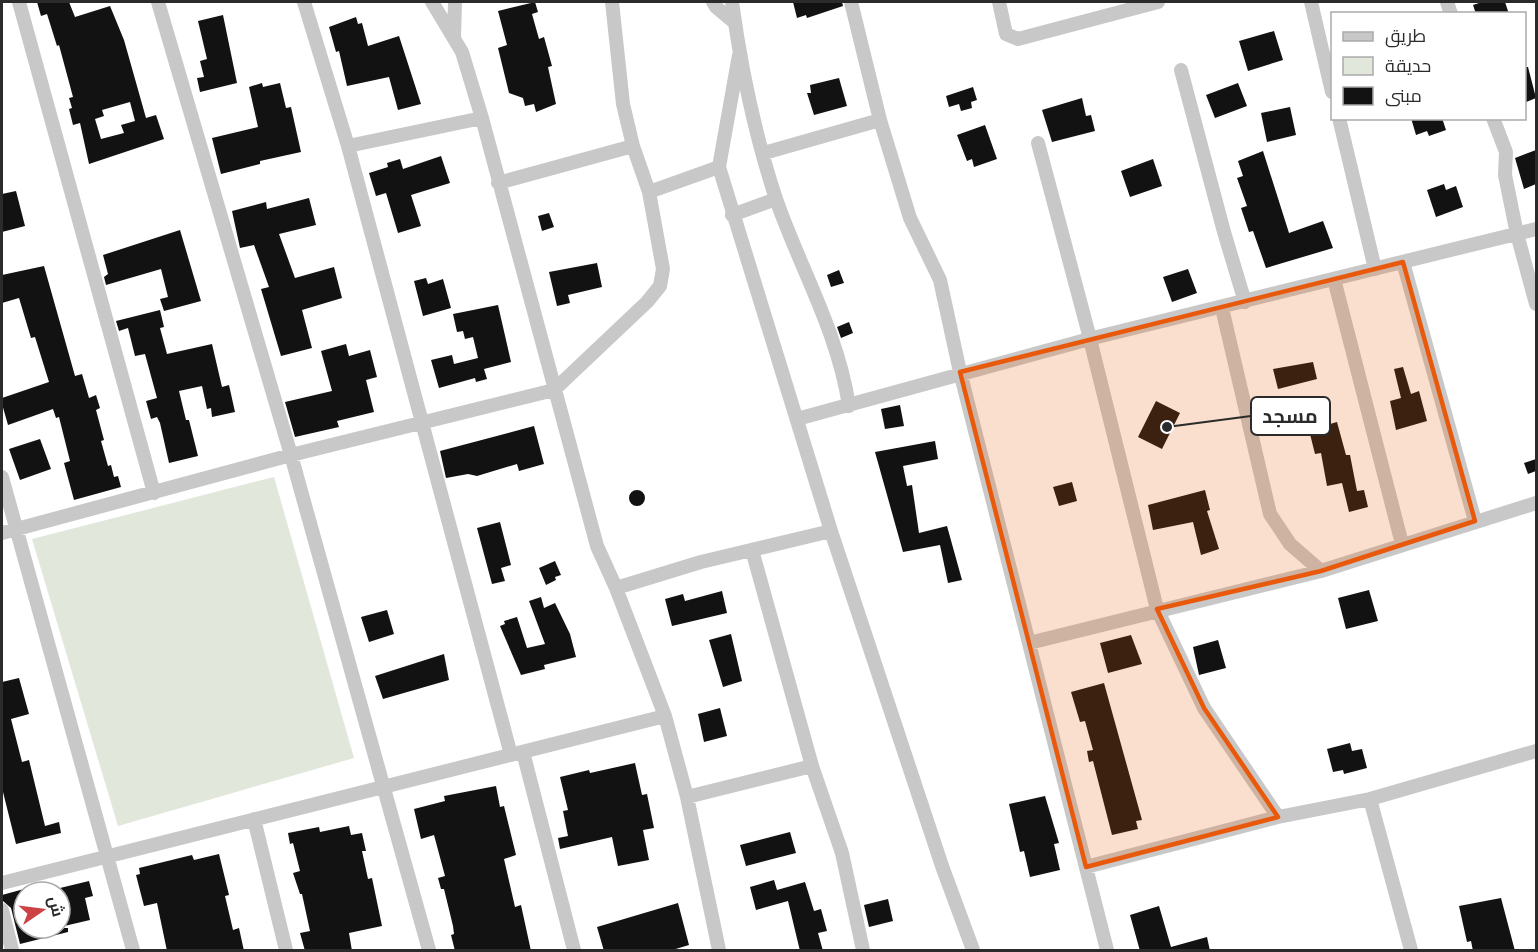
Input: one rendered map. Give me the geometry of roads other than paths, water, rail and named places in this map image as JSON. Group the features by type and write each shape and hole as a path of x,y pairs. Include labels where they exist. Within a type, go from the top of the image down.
{"street":[{"path":"19,2 154,493"},
{"path":"158,2 291,455 381,787 429,951"},
{"path":"304,2 348,146 422,423 574,951"},
{"path":"432,2 462,52 482,118 597,546 616,588 665,716 687,798 719,951"},
{"path":"454,39 455,2"},
{"path":"2,532 291,455 554,390 647,303 660,286 663,269 649,192 633,146 623,104 612,2"},
{"path":"713,2 716,8 735,23"},
{"path":"732,2 739,55 750,109 776,199 822,309 844,377 849,406"},
{"path":"851,2 880,120 910,218 940,280 960,372 1107,951"},
{"path":"999,2 1006,34 1018,39 1158,2"},
{"path":"1311,2 1331,88"},
{"path":"739,55 719,167 831,531 942,866 973,951"},
{"path":"1181,70 1245,302"},
{"path":"348,146 482,118"},
{"path":"764,153 880,120"},
{"path":"1339,120 1375,269"},
{"path":"1494,120 1506,152 1505,175 1517,234 1536,304"},
{"path":"1038,143 1090,339 1157,609 1204,708 1278,818"},
{"path":"498,183 633,146"},
{"path":"649,192 719,167"},
{"path":"732,215 776,199"},
{"path":"797,418 849,406 960,372 1536,229"},
{"path":"1404,262 1475,521"},
{"path":"1334,279 1402,544"},
{"path":"1222,308 1270,514 1290,544 1322,571"},
{"path":"2,477 133,951"},
{"path":"1029,643 1157,609 1322,571 1536,503"},
{"path":"616,588 752,550 831,531"},
{"path":"752,550 812,766 842,853 864,951"},
{"path":"2,883 665,716"},
{"path":"1086,867 1278,818 1370,799 1536,751"},
{"path":"687,798 812,766"},
{"path":"1370,799 1411,951"},
{"path":"254,819 286,951"},
{"path":"2,910 12,951"}],"place":[{"name":"مسجد","path":"1167,427"}]}
